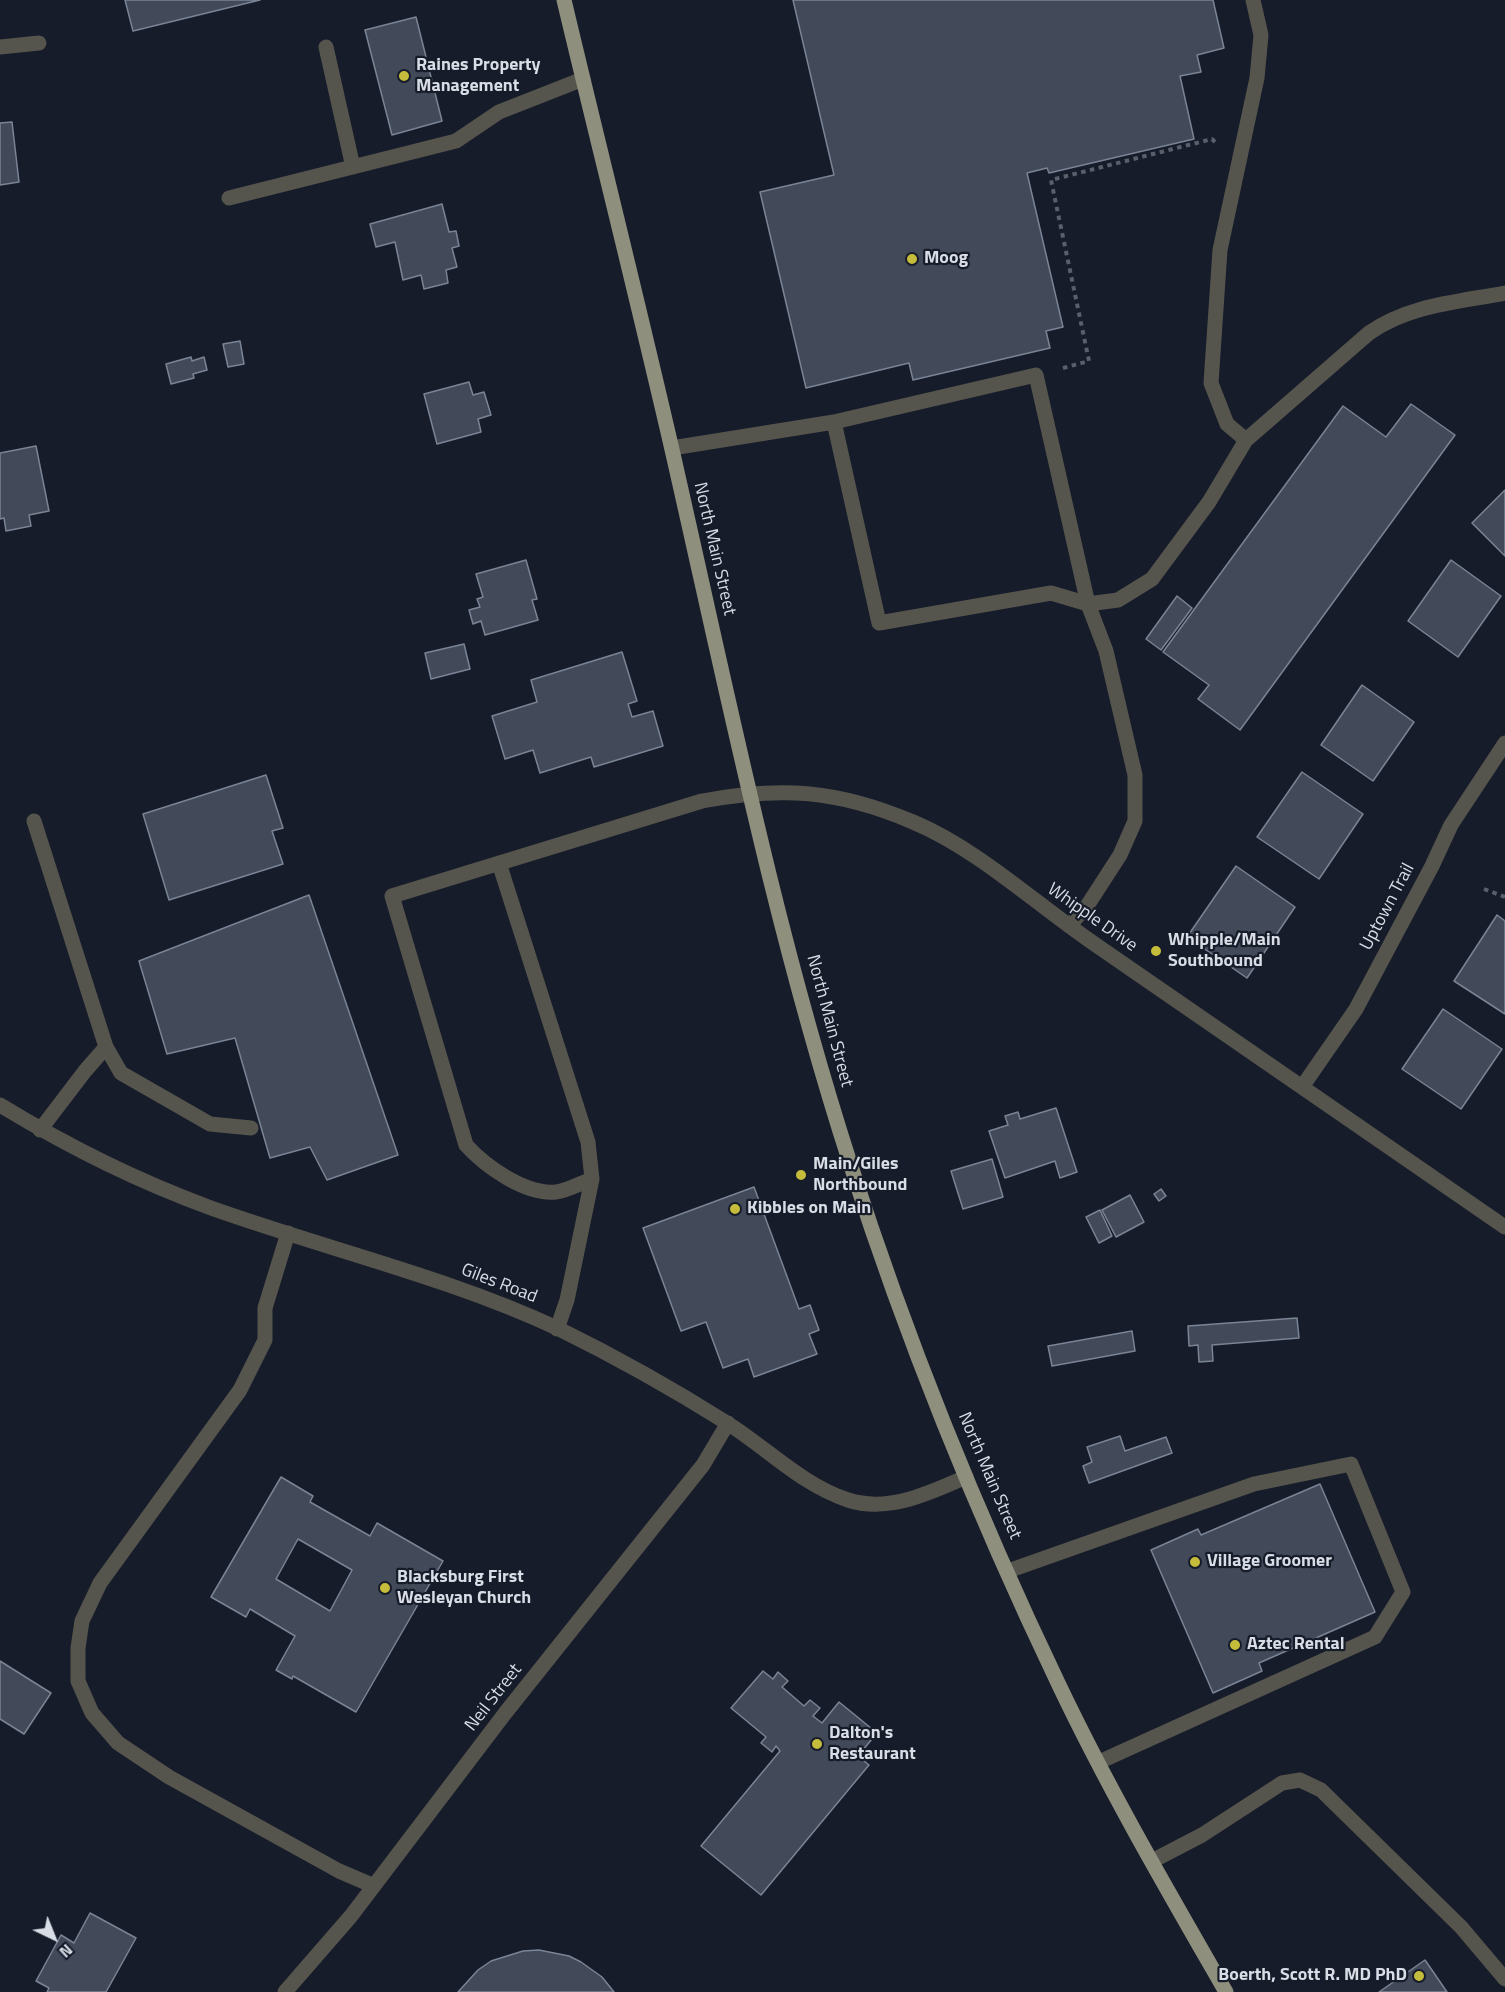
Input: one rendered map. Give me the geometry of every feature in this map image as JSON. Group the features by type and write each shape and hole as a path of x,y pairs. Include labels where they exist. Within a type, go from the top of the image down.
{"main road":[{"name":"North Main Street","path":"564,0 672,448 748,792 807,1018 850,1163 881,1254 966,1477 1060,1687 1152,1861 1226,1992"}],"street":[{"path":"1246,440 1227,424 1211,383 1220,250 1257,78 1261,35 1253,0"},
{"path":"0,47 39,43"},
{"path":"326,47 353,167"},
{"path":"229,198 456,141 499,112 583,80"},
{"path":"834,422 879,623 1051,593 1088,603 1118,600 1152,579 1209,502 1246,440 1369,333 1387,321 1444,302 1505,293"},
{"path":"672,448 834,422 922,399 1036,375 1088,603 1106,651 1135,775 1135,821 1115,863 1087,906 1069,926"},
{"name":"Uptown Trail","path":"1302,1088 1356,1009 1432,866 1451,825 1505,743"},
{"name":"Whipple Drive","path":"592,1179 556,1192 524,1186 484,1164 466,1145 392,896 702,801 748,792 825,794 914,822 969,853 1069,926 1505,1227"},
{"path":"34,821 106,1047 121,1073 210,1124 251,1128"},
{"path":"499,863 588,1142 592,1179 567,1300 557,1329"},
{"path":"40,1130 106,1047"},
{"name":"Giles Road","path":"0,1105 40,1130 150,1184 288,1233 496,1302 557,1329 606,1353 728,1423 819,1486 856,1502 896,1503 966,1477"},
{"path":"288,1233 265,1308 265,1340 240,1390 100,1583 82,1620 78,1648 78,1681 92,1713 118,1743 169,1777 339,1871 374,1886"},
{"name":"Neil Street","path":"285,1992 374,1886 506,1712 703,1465 728,1423"},
{"path":"1008,1571 1254,1484 1351,1464 1403,1592 1375,1637 1099,1762"},
{"path":"1152,1861 1202,1835 1282,1783 1300,1780 1321,1790 1461,1927 1505,1979"}],"path":[{"path":"1089,361 1051,180 1212,139"},
{"path":"1484,889 1505,897"}],"building":[{"path":"125,0 260,0 133,31"},
{"name":"Moog","path":"793,0 1213,0 1224,48 1197,55 1201,72 1180,76 1194,139 1049,173 1047,168 1027,173 1063,327 1046,331 1050,348 913,380 909,363 806,388 760,192 834,175"},
{"name":"Raines Property Management","path":"416,17 442,121 392,135 365,30"},
{"path":"12,122 19,182 0,185 0,123"},
{"path":"442,204 449,232 456,231 459,246 452,248 457,267 446,270 448,283 424,289 421,275 403,280 395,242 376,247 370,224"},
{"path":"240,341 244,364 228,367 223,344"},
{"path":"191,357 192,361 204,357 207,370 193,374 194,378 171,384 166,364"},
{"path":"469,382 473,395 484,392 491,415 478,419 481,432 437,444 424,394"},
{"path":"1411,404 1455,435 1240,730 1198,699 1209,685 1163,652 1343,406 1386,437"},
{"path":"36,446 49,511 29,515 31,526 6,531 4,518 0,519 0,453"},
{"path":"1505,490 1505,556 1472,523"},
{"path":"526,560 537,599 532,600 538,620 485,635 481,621 473,624 469,610 480,607 477,599 483,597 476,574"},
{"path":"1451,560 1501,596 1458,657 1408,621"},
{"path":"1177,596 1192,608 1161,650 1146,639"},
{"path":"464,644 470,669 431,679 425,653"},
{"path":"622,652 637,701 628,704 632,717 653,711 663,746 594,767 591,757 540,773 533,750 505,759 492,716 537,702 531,680"},
{"path":"1362,685 1414,722 1373,781 1321,745"},
{"path":"1302,772 1363,814 1319,879 1257,837"},
{"path":"266,775 283,828 272,831 283,864 169,900 143,814"},
{"path":"1236,866 1295,907 1247,978 1187,937"},
{"path":"309,895 398,1155 327,1180 310,1147 270,1158 235,1038 167,1054 139,961"},
{"path":"1497,915 1505,921 1505,1014 1454,981"},
{"path":"1443,1009 1502,1049 1461,1109 1402,1069"},
{"path":"1056,1108 1077,1172 1060,1178 1055,1161 1005,1178 989,1131 1008,1125 1005,1116 1018,1112 1020,1119"},
{"path":"992,1159 1003,1197 963,1209 951,1171"},
{"path":"754,1187 799,1309 810,1305 819,1330 809,1334 817,1354 754,1377 748,1359 723,1368 706,1322 681,1331 643,1228"},
{"path":"1161,1189 1166,1196 1159,1201 1154,1194"},
{"path":"1130,1195 1144,1222 1116,1237 1102,1210"},
{"path":"1100,1210 1112,1236 1099,1243 1086,1217"},
{"path":"1297,1318 1299,1338 1212,1345 1213,1361 1199,1362 1198,1345 1189,1346 1188,1326"},
{"path":"1132,1331 1135,1351 1052,1366 1048,1346"},
{"path":"1120,1436 1125,1451 1166,1437 1172,1453 1089,1483 1083,1466 1092,1462 1087,1447"},
{"name":"Blacksburg First Wesleyan Church","path":"281,1477 313,1496 310,1502 370,1536 377,1523 443,1561 356,1712 293,1676 292,1679 276,1670 295,1636 250,1609 246,1617 211,1597","holes":["298,1539 352,1570 330,1611 276,1579"]},
{"path":"1320,1484 1375,1612 1259,1663 1262,1671 1213,1693 1151,1550 1198,1529 1201,1535"},
{"path":"0,1661 51,1693 24,1734 0,1719"},
{"path":"763,1671 773,1679 778,1672 788,1681 782,1687 804,1706 810,1700 820,1708 813,1716 822,1723 839,1702 877,1733 858,1756 869,1765 761,1895 701,1846 780,1751 776,1746 772,1752 761,1743 766,1737 731,1708"},
{"path":"90,1913 136,1938 106,1992 47,1992 49,1988 36,1981 61,1935 74,1943"},
{"path":"539,1950 569,1956 581,1962 602,1977 614,1992 458,1992 478,1970 491,1961 523,1951"},
{"name":"Boerth, Scott R. MD PhD","path":"1425,1960 1447,1992 1379,1992"}],"place":[{"name":"Raines Property Management","path":"404,76"},
{"name":"Moog","path":"912,259"},
{"name":"Whipple/Main Southbound","path":"1156,951"},
{"name":"Main/Giles Northbound","path":"801,1175"},
{"name":"Kibbles on Main","path":"735,1209"},
{"name":"Village Groomer","path":"1195,1562"},
{"name":"Blacksburg First Wesleyan Church","path":"385,1588"},
{"name":"Aztec Rental","path":"1235,1645"},
{"name":"Dalton's Restaurant","path":"817,1744"},
{"name":"Boerth, Scott R. MD PhD","path":"1419,1976"}]}
